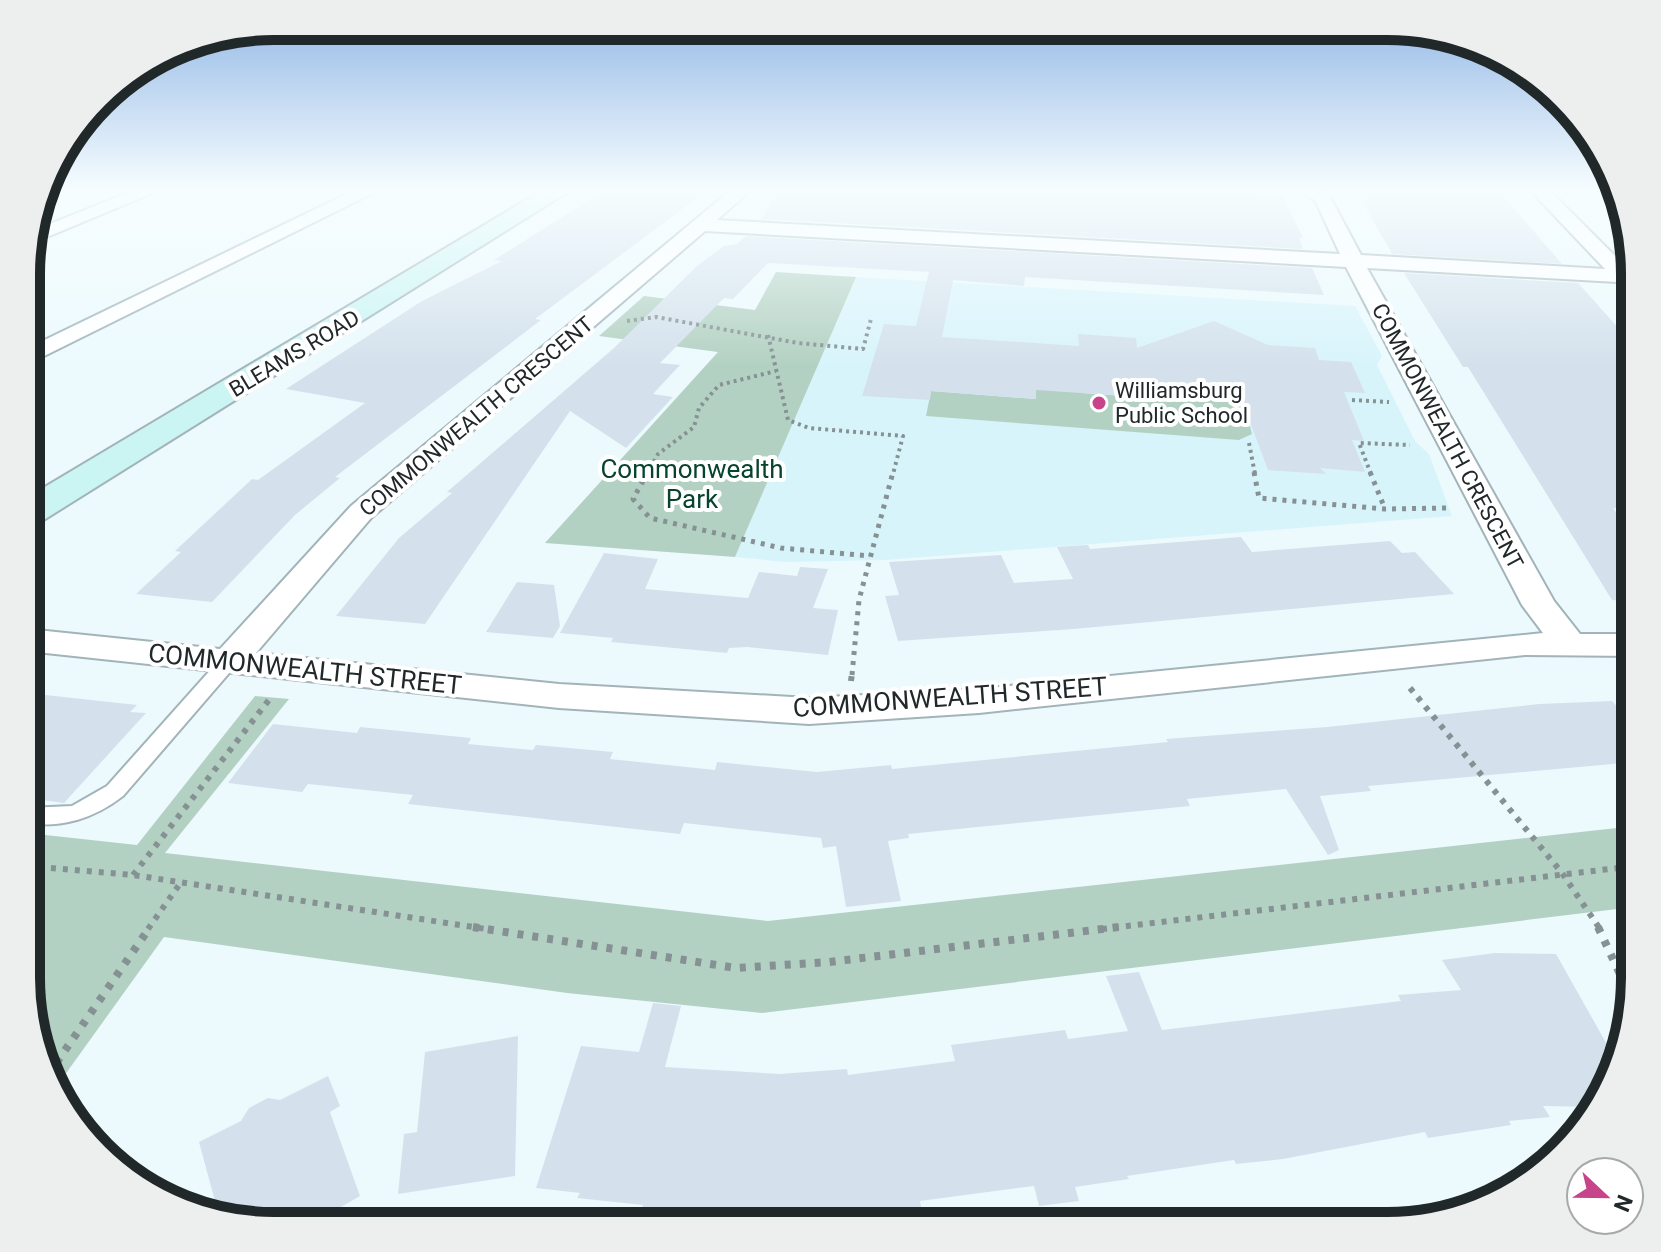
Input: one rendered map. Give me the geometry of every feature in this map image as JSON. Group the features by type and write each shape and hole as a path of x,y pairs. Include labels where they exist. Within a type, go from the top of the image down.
{"main road":[{"name":"BLEAMS ROAD","path":"40,476 225,374 437,248"},
{"name":"BLEAMS ROAD","path":"40,506 464,248"}],"street":[{"path":"40,351 250,248"},
{"name":"COMMONWEALTH CRESCENT","path":"229,661 361,512 673,248"},
{"path":"1127,248 1355,261 1621,281"},
{"name":"COMMONWEALTH CRESCENT","path":"1349,248 1386,326 1539,605 1568,642"},
{"path":"1596,248 1621,274"},
{"name":"COMMONWEALTH STREET","path":"41,641 559,696 809,711 979,701 1568,642 1620,644"}],"lane":[{"path":"41,816 68,817 93,809 115,791 229,661"}],"path":[{"path":"646,310 656,317"},
{"path":"614,323 656,317 768,335 798,343 863,349 871,319"},
{"path":"768,335 788,420 809,428 903,436 859,600 849,708"},
{"path":"776,371 733,378 719,385 699,408 694,427 658,454 633,499 650,518 781,548 870,556"},
{"path":"1352,400 1389,402"},
{"path":"1249,443 1259,498 1385,509 1450,508"},
{"path":"1385,509 1359,443 1410,445"},
{"path":"1410,688 1562,873 1606,939 1620,972"},
{"path":"133,875 272,696"},
{"path":"41,867 133,875 179,885 736,968 829,962 1620,867"},
{"path":"56,1063 179,885"}],"shaded area":[{"name":"Williamsburg Public School","path":"856,277 1355,306 1382,356 1377,365 1415,441 1429,454 1452,516 886,560 786,562 735,557"}],"green space":[{"name":"Commonwealth Park","path":"776,272 856,277 735,557 545,543 718,352 599,336 644,296 755,310"},
{"path":"1036,376 1081,393 1155,398 1154,384 1204,388 1261,404 1265,420 1248,419 1252,434 1239,440 926,416 931,391 1035,399"},
{"path":"255,696 289,699 165,853 768,921 1620,828 1620,909 762,1013 567,993 164,937 63,1078 48,1038 41,993 41,835 137,845"}],"building":[{"path":"512,248 630,248 335,477 340,478 295,515 212,602 136,594 181,552 175,551 252,479 258,480 365,403 286,389 422,301 502,261 494,260"},
{"path":"721,248 966,248 1312,268 1324,295 1025,277 1024,286 953,280 942,337 1079,346 1078,334 1136,338 1137,348 1214,321 1268,345 1315,348 1319,360 1351,362 1365,393 1344,392 1364,441 1352,440 1365,472 1320,468 1326,474 1268,470 1244,406 1204,388 1154,384 1156,398 1036,390 1036,399 931,391 930,400 862,396 884,324 916,326 929,272 768,263 733,299 724,298 660,363 680,365 653,394 673,397 626,448 570,411 425,624 336,616 399,538 452,493 447,492 614,348 697,266"},
{"path":"1389,248 1549,248 1562,264 1392,254"},
{"path":"1404,273 1578,283 1621,331 1621,509 1613,508 1621,519 1621,601 1612,600 1468,367 1463,367"},
{"path":"1241,537 1252,552 1390,541 1402,553 1415,552 1454,594 1074,629 898,641 885,596 899,595 889,562 1001,555 1014,583 1073,579 1057,547 1088,545 1090,549"},
{"path":"604,553 658,559 645,589 748,598 759,572 797,576 800,567 828,569 813,608 838,610 828,655 747,647 729,648 727,653 611,642 613,638 560,633"},
{"path":"517,582 554,585 560,626 553,638 486,632"},
{"path":"41,694 137,705 130,712 146,713 64,803 41,800"},
{"path":"1612,701 1620,710 1620,763 1368,786 1371,791 1320,796 1339,850 1328,855 1286,789 1187,799 1190,806 908,834 909,838 888,841 901,901 846,907 836,846 823,848 821,838 684,823 680,834 408,804 413,795 308,784 302,792 228,783 273,724 357,733 360,727 471,738 468,744 533,750 536,745 613,752 610,759 715,770 717,762 817,772 891,765 892,769 1168,742 1166,739 1327,727 1539,704"},
{"path":"1495,953 1556,954 1610,1049 1582,1107 1543,1106 1550,1117 1509,1121 1511,1125 1428,1138 1425,1132 1283,1159 1236,1164 1234,1160 1127,1176 1129,1179 1075,1187 1079,1201 1039,1206 1034,1186 920,1201 921,1207 888,1212 641,1211 643,1205 577,1198 580,1193 536,1188 581,1046 639,1052 653,1003 681,1006 665,1067 780,1074 847,1069 848,1075 955,1061 951,1045 1065,1030 1068,1039 1128,1031 1106,976 1139,972 1162,1030 1401,1001 1398,995 1461,990 1442,960"},
{"path":"518,1036 515,1176 398,1194 404,1134 417,1132 425,1052"},
{"path":"328,1076 340,1106 330,1112 360,1196 334,1211 259,1211 216,1204 199,1142 241,1121 249,1108 268,1098 280,1100"}],"place":[{"name":"Williamsburg Public School","path":"1099,403"}]}
